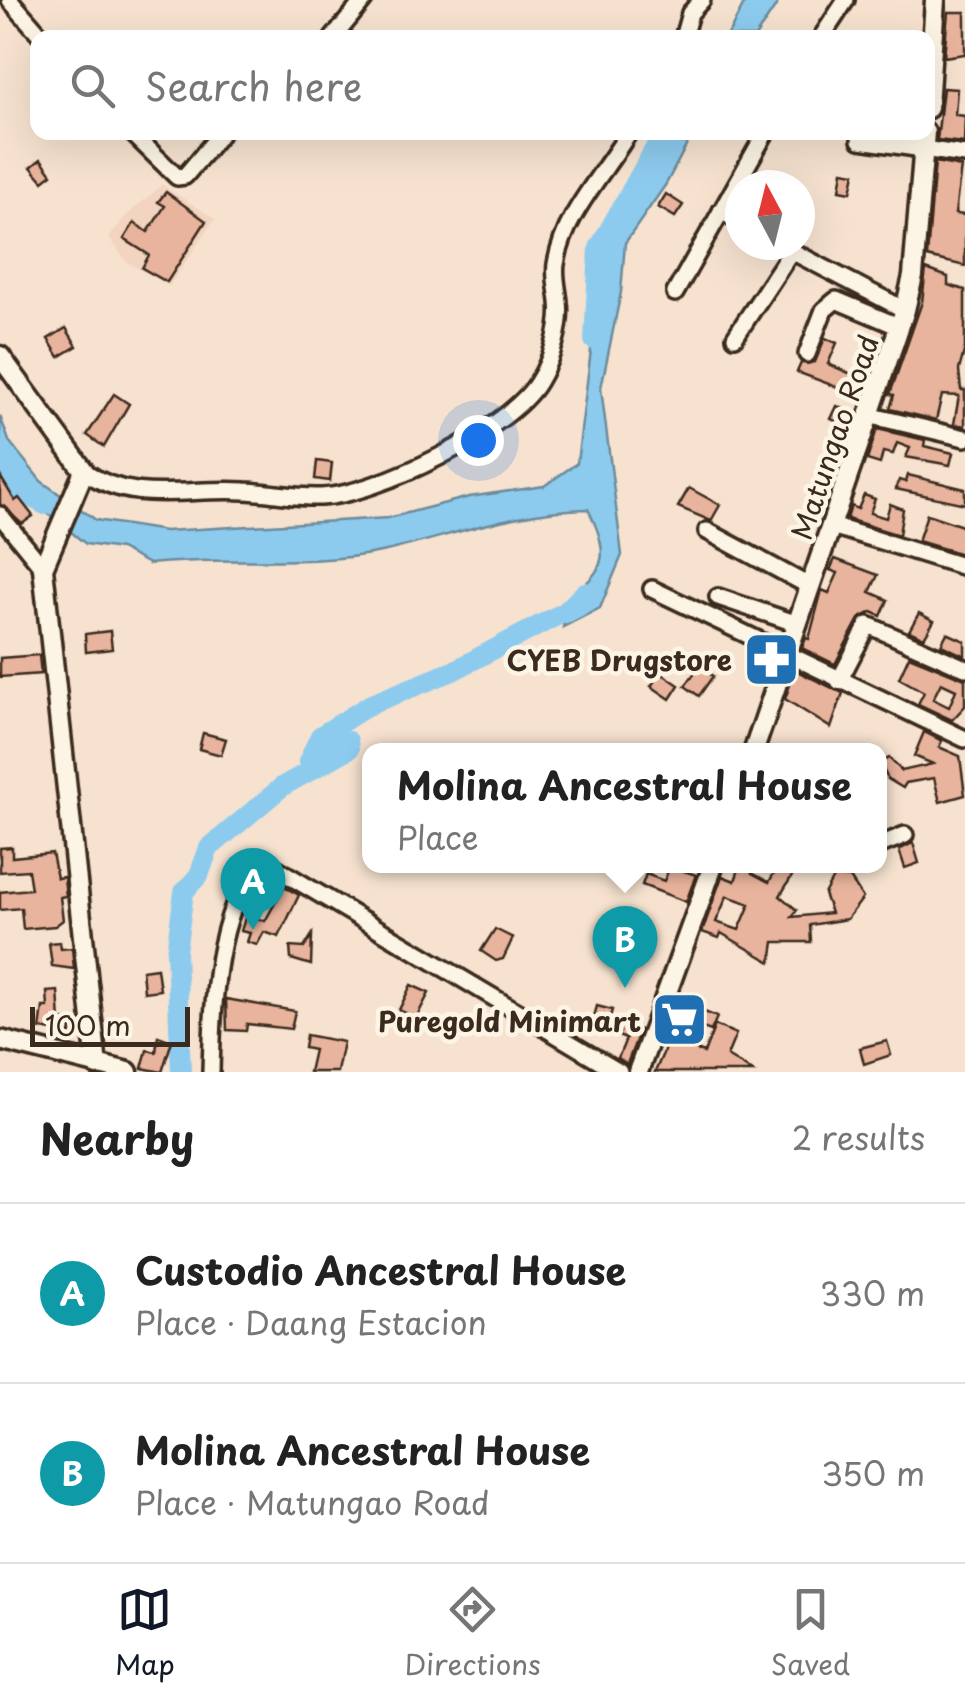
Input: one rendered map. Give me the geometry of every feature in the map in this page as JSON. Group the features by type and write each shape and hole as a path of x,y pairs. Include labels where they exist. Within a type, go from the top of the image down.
{"main road":[{"path":"933,30 935,0"},
{"name":"Matungao Road","path":"756,743 903,319 913,276 924,140"},
{"path":"0,356 84,470 43,568 98,1066"},
{"path":"638,1072 710,873"},
{"path":"0,1040 128,1072"}],"street":[{"path":"10,0 36,30"},
{"path":"340,30 364,0"},
{"path":"685,30 690,13 702,0"},
{"path":"826,30 846,0"},
{"path":"139,140 177,176 185,176 215,140"},
{"path":"84,470 106,487 138,494 239,490 322,497 389,477 473,438 519,405 538,383 557,329 556,264 570,225 624,140"},
{"path":"675,293 761,140"},
{"path":"860,140 924,140 965,155"},
{"path":"721,210 725,213"},
{"path":"735,338 779,260"},
{"path":"806,260 903,319"},
{"path":"807,354 824,310 836,300 903,319"},
{"path":"872,416 965,438"},
{"path":"0,515 43,568"},
{"path":"832,526 965,566"},
{"path":"707,532 811,587"},
{"path":"652,589 965,740"},
{"path":"718,597 798,624"},
{"path":"839,682 868,624 965,668"},
{"path":"887,842 905,835"},
{"path":"210,1072 223,938 231,905 259,858 619,1072"}],"shaded area":[{"path":"162,185 215,219 169,286 127,262 109,238 126,216"}],"water":[{"path":"746,0 780,0 760,30 731,30"},
{"path":"659,140 689,140 666,184 625,243 621,292 601,388 622,555 600,608 563,627 568,608 600,565 602,552 588,509 512,519 357,556 149,564 120,549 86,544 1,476 0,416 9,441 41,481 96,520 165,531 388,518 469,497 544,486 577,463 606,229 636,193"}],"building":[{"path":"948,12 965,12 965,54 944,57"},
{"path":"943,88 957,89 955,115 965,116 964,143 937,140"},
{"path":"41,159 52,174 43,181 31,167"},
{"path":"935,162 961,167 955,214 965,215 965,266 927,257"},
{"path":"843,171 855,173 851,192 840,190"},
{"path":"166,192 206,221 167,282 142,268 149,255 124,239 134,223 148,232 165,206 158,202"},
{"path":"666,194 683,205 675,217 658,207"},
{"path":"926,269 948,277 948,285 965,290 965,348 959,370 961,390 965,390 965,426 954,424 959,396 942,395 936,420 890,409 894,395 890,394 922,302"},
{"path":"66,328 77,346 59,357 48,339"},
{"path":"825,338 837,343 828,364 854,375 847,391 797,372 801,363 815,362"},
{"path":"114,394 129,404 104,447 87,435"},
{"path":"837,406 856,414 851,428 831,419"},
{"path":"877,429 925,440 924,446 953,453 950,465 906,457 910,448 897,443 893,454 883,452 880,464 867,460"},
{"path":"317,461 332,463 330,481 315,479"},
{"path":"908,475 965,489 965,504 896,489 899,480 906,482"},
{"path":"0,476 15,501 19,498 33,516 22,524 0,504"},
{"path":"689,488 720,505 711,521 678,507"},
{"path":"864,495 875,499 870,513 886,518 890,504 903,509 899,535 847,519 851,506 858,509"},
{"path":"927,514 965,527 965,555 918,541"},
{"path":"835,559 878,575 870,592 888,600 881,616 872,612 859,619 835,664 802,648 809,639 822,590 829,593 838,573 830,570"},
{"path":"919,613 934,621 924,638 909,631"},
{"path":"110,631 112,649 86,652 85,634"},
{"path":"947,633 965,641 965,656 941,645"},
{"path":"751,649 772,659 769,668 746,658"},
{"path":"39,655 41,674 0,677 0,658"},
{"path":"909,656 965,679 965,706 952,720 918,704 924,692 899,678","holes":["941,683 956,690 949,707 933,699"]},
{"path":"699,667 713,676 699,696 685,686"},
{"path":"795,670 843,693 831,728 785,699"},
{"path":"661,673 679,685 670,699 651,686"},
{"path":"924,732 942,741 939,747 960,756 965,795 940,802 934,778 906,783 903,788 888,779 889,758 902,771 933,764 914,756"},
{"path":"203,733 226,739 221,755 199,749"},
{"path":"913,843 919,863 905,868 899,850"},
{"path":"12,847 12,857 52,853 57,878 64,877 66,896 60,897 63,920 55,926 23,929 21,908 0,910 0,892 31,889 28,870 0,872 0,848"},
{"path":"667,873 696,875 686,902 642,885 646,874 664,881"},
{"path":"738,873 752,873 769,882 774,873 794,873 780,896 797,910 792,917 831,913 824,894 834,876 850,878 863,898 847,919 810,925 811,942 774,942 771,962 721,933 719,938 702,932 722,876 735,881","holes":["727,896 750,904 739,930 716,922"]},
{"path":"284,887 299,895 279,937 264,932 257,945 247,942 250,933 241,931 246,915 265,921"},
{"path":"495,929 513,938 503,959 496,961 481,951"},
{"path":"312,935 311,965 291,959 290,947 304,948"},
{"path":"60,942 61,949 72,948 74,969 52,966 49,943"},
{"path":"157,968 160,990 144,992 142,970"},
{"path":"411,985 429,993 416,1018 399,1010"},
{"path":"58,991 60,1021 70,1020 71,1034 40,1029 43,1007 48,1007 47,992"},
{"path":"226,999 295,1011 291,1029 247,1024 246,1031 227,1030"},
{"path":"684,1004 717,1017 711,1031 697,1026 687,1046 704,1053 715,1025 736,1034 727,1056 753,1072 655,1072"},
{"path":"597,1006 612,1010 610,1017 640,1030 627,1064 618,1058 626,1039 618,1036 620,1032 592,1024"},
{"path":"306,1035 343,1042 337,1072 309,1072 314,1050 304,1048"},
{"path":"158,1036 172,1041 162,1072 142,1068 147,1050 156,1052"},
{"path":"887,1041 891,1055 864,1064 860,1048"}],"waterway":[{"path":"594,340 599,248 660,140"},
{"path":"0,464 17,490 45,505"},
{"path":"181,1072 176,952 184,892 199,875 209,848 283,786 349,749 348,741 308,762 320,736 371,704 453,671 566,611 585,592"}],"place":[{"name":"CYEB Drugstore","path":"771,659"},
{"name":"Custodio Ancestral House","path":"253,930"},
{"name":"Molina Ancestral House","path":"625,988"},
{"name":"Puregold Minimart","path":"680,1020"}]}
